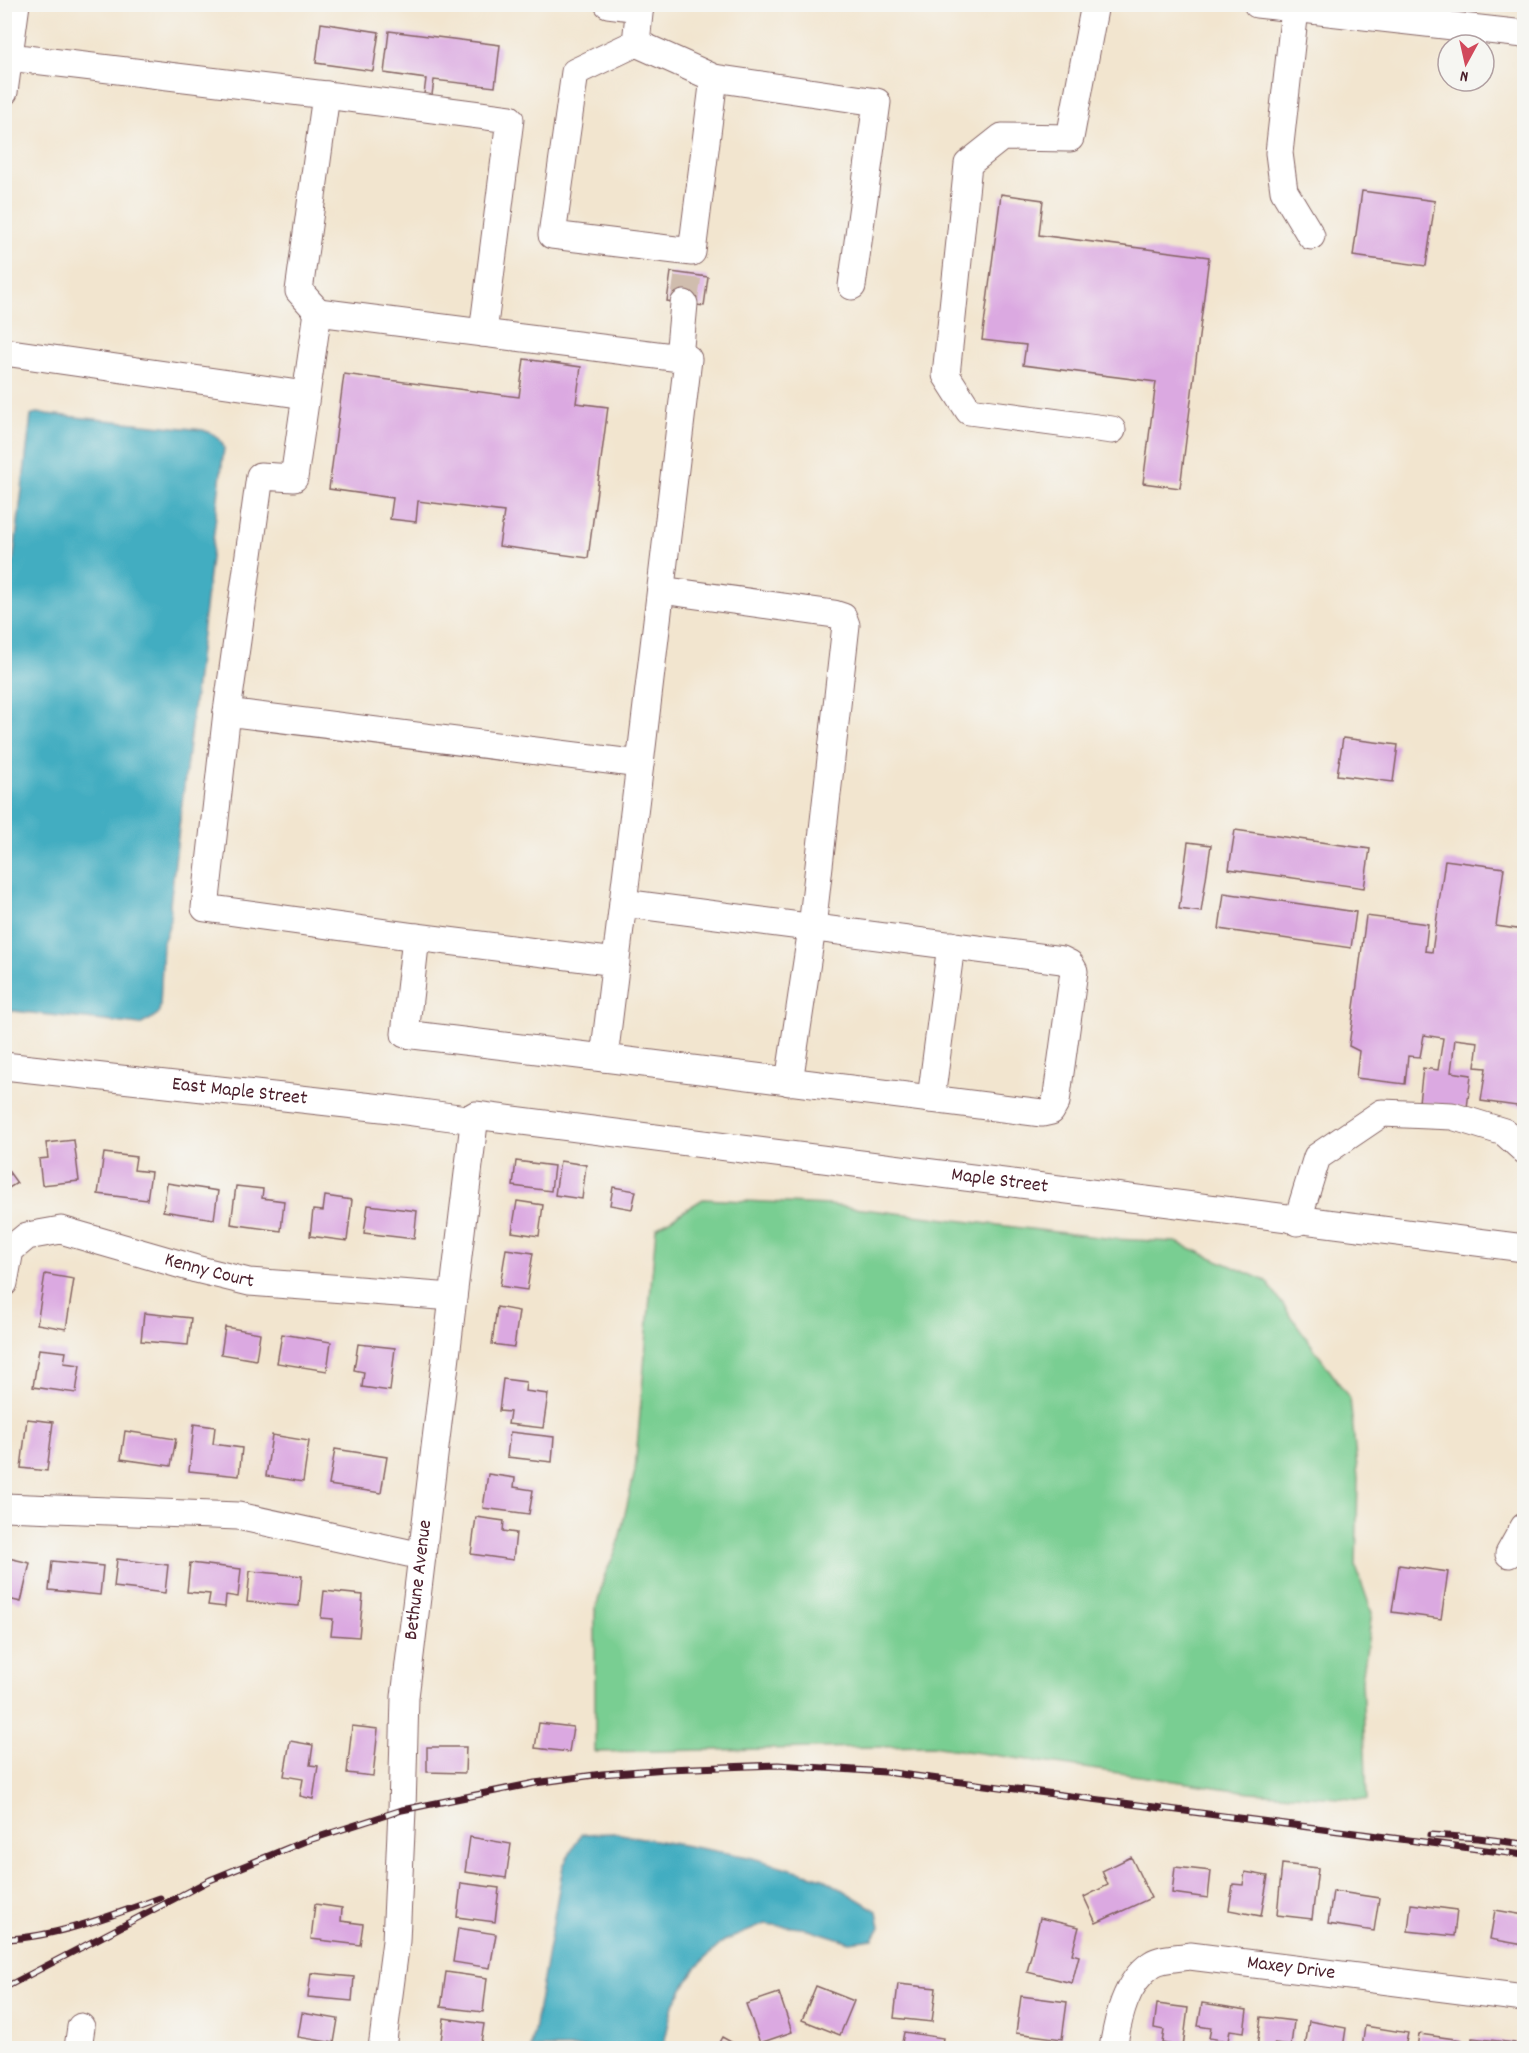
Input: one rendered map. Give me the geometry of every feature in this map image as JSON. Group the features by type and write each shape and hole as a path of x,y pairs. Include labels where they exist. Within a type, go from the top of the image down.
{"street":[{"path":"4,92 16,4"},
{"path":"608,4 640,6 636,43"},
{"path":"1095,4 1070,138 1002,137 968,164 946,375 969,411 1112,430"},
{"path":"1263,5 1524,34"},
{"path":"1295,9 1279,153 1284,191 1311,236"},
{"path":"714,78 690,264 552,235 575,72 636,43 714,78 877,102 852,286"},
{"path":"9,57 510,119 483,333"},
{"path":"326,95 299,291 318,312 688,359 604,1058"},
{"path":"679,357 684,304"},
{"path":"318,312 294,478 260,476 227,712 205,908 616,962"},
{"path":"4,352 305,395"},
{"path":"661,590 834,614 843,617 846,625 812,927 789,1082"},
{"path":"227,712 640,765"},
{"path":"416,937 405,1034 1042,1113 1051,1111 1056,1102 1074,971 1070,964 1062,960 623,903"},
{"path":"931,1099 951,945"},
{"name":"East Maple Street","path":"4,1066 475,1117"},
{"path":"1298,1221 1317,1157 1382,1113 1452,1116 1504,1132 1524,1150"},
{"name":"Maple Street","path":"475,1117 1524,1248"},
{"name":"Bethune Avenue","path":"382,2049 396,1941 405,1697 475,1117"},
{"name":"Kenny Court","path":"4,1282 10,1250 27,1236 61,1230 249,1282 453,1297"},
{"path":"4,1507 238,1516 422,1556"},
{"path":"1509,1554 1524,1527"},
{"name":"Maxey Drive","path":"1113,2049 1118,2019 1133,1983 1153,1963 1190,1956 1524,1998"}],"green space":[{"path":"703,1199 829,1205 1114,1239 1176,1242 1266,1281 1350,1399 1358,1478 1356,1567 1372,1613 1362,1680 1367,1800 1250,1792 931,1746 595,1752 595,1613 604,1577 617,1548 635,1471 656,1228"}],"water":[{"path":"36,413 203,430 216,436 224,448 170,918 163,942 160,1007 158,1015 140,1025 5,1010 4,637 31,416"},
{"path":"615,1833 749,1857 823,1878 877,1911 880,1927 873,1939 850,1942 809,1929 765,1924 724,1941 697,1966 673,2005 663,2048 531,2048 563,1866 581,1834"}],"building":[{"path":"321,23 379,32 373,71 316,63"},
{"path":"389,31 500,45 495,87 434,80 432,95 424,94 426,79 384,73"},
{"path":"1362,191 1435,201 1426,266 1353,256"},
{"path":"1001,194 1043,200 1039,235 1209,257 1180,488 1143,483 1156,382 1023,365 1026,345 982,340"},
{"path":"671,272 708,277 704,306 667,301"},
{"path":"524,359 581,367 576,403 608,407 588,558 499,546 504,512 418,501 416,522 390,519 393,498 329,489 344,374 519,397"},
{"path":"1343,738 1398,745 1393,782 1337,775"},
{"path":"1235,830 1370,849 1364,888 1229,869"},
{"path":"1188,842 1211,845 1201,912 1179,909"},
{"path":"1445,860 1504,868 1496,926 1524,930 1524,1107 1481,1101 1486,1068 1475,1067 1478,1042 1455,1039 1451,1072 1471,1075 1467,1108 1419,1102 1423,1068 1438,1070 1443,1038 1424,1035 1420,1057 1408,1056 1405,1084 1356,1078 1359,1051 1349,1046 1366,916 1428,924 1425,951 1432,952"},
{"path":"1224,893 1356,912 1351,948 1219,929"},
{"path":"74,1140 79,1181 42,1185 39,1159 48,1158 46,1143"},
{"path":"104,1153 136,1157 134,1170 151,1172 147,1200 98,1194"},
{"path":"516,1161 554,1166 551,1191 513,1186"},
{"path":"560,1161 586,1165 582,1199 555,1195"},
{"path":"4,1165 17,1183 4,1191"},
{"path":"167,1183 218,1191 214,1219 163,1211"},
{"path":"236,1186 263,1189 262,1198 284,1201 281,1231 231,1224"},
{"path":"613,1187 636,1191 632,1209 610,1205"},
{"path":"325,1196 352,1200 347,1241 310,1236 313,1210 323,1211"},
{"path":"517,1201 543,1205 539,1236 512,1232"},
{"path":"368,1205 417,1211 414,1239 364,1233"},
{"path":"506,1249 533,1253 527,1290 500,1286"},
{"path":"45,1274 74,1279 66,1329 37,1324"},
{"path":"497,1307 519,1311 514,1347 492,1344"},
{"path":"144,1313 191,1318 188,1345 141,1341"},
{"path":"225,1327 260,1333 256,1360 221,1354"},
{"path":"282,1334 331,1342 327,1371 277,1363"},
{"path":"358,1344 395,1348 390,1391 362,1387 364,1372 354,1370"},
{"path":"39,1349 66,1352 64,1363 80,1365 76,1393 33,1387"},
{"path":"503,1379 526,1382 525,1391 548,1394 543,1428 508,1424 510,1412 499,1411"},
{"path":"27,1419 53,1422 47,1471 21,1468"},
{"path":"194,1424 215,1427 213,1444 242,1448 239,1476 189,1471"},
{"path":"125,1431 176,1439 171,1466 121,1459"},
{"path":"510,1432 554,1437 552,1462 507,1457"},
{"path":"272,1435 309,1441 303,1482 266,1476"},
{"path":"335,1449 387,1457 381,1493 329,1485"},
{"path":"488,1474 515,1478 514,1487 533,1490 529,1514 483,1508"},
{"path":"476,1517 504,1521 503,1531 516,1533 513,1560 471,1554"},
{"path":"4,1557 30,1563 21,1602 4,1598"},
{"path":"117,1559 168,1565 165,1593 114,1587"},
{"path":"52,1561 103,1566 100,1595 49,1590"},
{"path":"190,1563 241,1569 238,1597 226,1595 225,1607 208,1605 210,1594 187,1592"},
{"path":"1399,1565 1448,1572 1441,1619 1392,1612"},
{"path":"250,1571 302,1576 299,1606 247,1602"},
{"path":"324,1591 363,1595 359,1637 331,1635 333,1619 321,1618"},
{"path":"539,1723 573,1727 569,1752 535,1748"},
{"path":"352,1726 378,1729 373,1776 347,1773"},
{"path":"290,1741 313,1745 310,1765 318,1766 313,1799 300,1796 303,1779 284,1776"},
{"path":"427,1747 466,1747 465,1773 427,1772"},
{"path":"470,1837 511,1844 506,1878 465,1872"},
{"path":"1131,1857 1151,1898 1096,1923 1084,1897 1108,1885 1102,1871"},
{"path":"1282,1864 1318,1868 1312,1919 1277,1915"},
{"path":"1175,1867 1211,1871 1208,1898 1172,1893"},
{"path":"1245,1872 1268,1876 1261,1916 1229,1910 1233,1884 1243,1885"},
{"path":"461,1883 499,1888 495,1922 457,1917"},
{"path":"1333,1891 1379,1898 1374,1931 1328,1924"},
{"path":"315,1904 342,1908 341,1921 363,1924 360,1945 311,1939"},
{"path":"1411,1904 1457,1910 1454,1936 1408,1931"},
{"path":"1495,1910 1524,1915 1524,1945 1490,1939"},
{"path":"1040,1918 1079,1927 1072,1954 1079,1956 1072,1983 1027,1972"},
{"path":"458,1928 496,1934 490,1968 453,1962"},
{"path":"446,1972 487,1978 483,2012 441,2007"},
{"path":"311,1973 354,1977 352,2001 308,1997"},
{"path":"898,1984 936,1988 932,2022 894,2018"},
{"path":"816,1986 854,2001 840,2035 802,2020"},
{"path":"779,1993 792,2032 760,2043 746,2004"},
{"path":"1021,1996 1067,2002 1062,2039 1016,2033"},
{"path":"1202,2003 1247,2010 1244,2032 1230,2030 1228,2041 1209,2038 1211,2028 1198,2026"},
{"path":"1157,2004 1188,2008 1183,2047 1162,2043 1164,2030 1154,2028"},
{"path":"302,2013 338,2019 334,2043 298,2037"},
{"path":"1261,2017 1294,2021 1291,2046 1274,2044 1273,2048 1257,2048"},
{"path":"444,2018 484,2024 480,2048 440,2048"},
{"path":"1309,2021 1346,2028 1343,2048 1305,2048"},
{"path":"1365,2026 1408,2033 1405,2047 1398,2045 1397,2048 1362,2048"},
{"path":"904,2032 943,2038 941,2048 901,2048"},
{"path":"1419,2034 1462,2040 1461,2048 1417,2048"},
{"path":"722,2037 742,2048 716,2048"},
{"path":"1472,2038 1515,2043 1515,2048 1471,2048"},
{"path":"4,2042 37,2047 37,2048 4,2048"}],"tunnel":[{"path":"684,304 688,275"}],"railway":[{"path":"4,1988 210,1880 303,1842 402,1810 535,1783 602,1774 778,1765 885,1772 1524,1855"},
{"path":"1430,1835 1524,1844"},
{"path":"4,1939 43,1935 63,1930 160,1898"}]}
